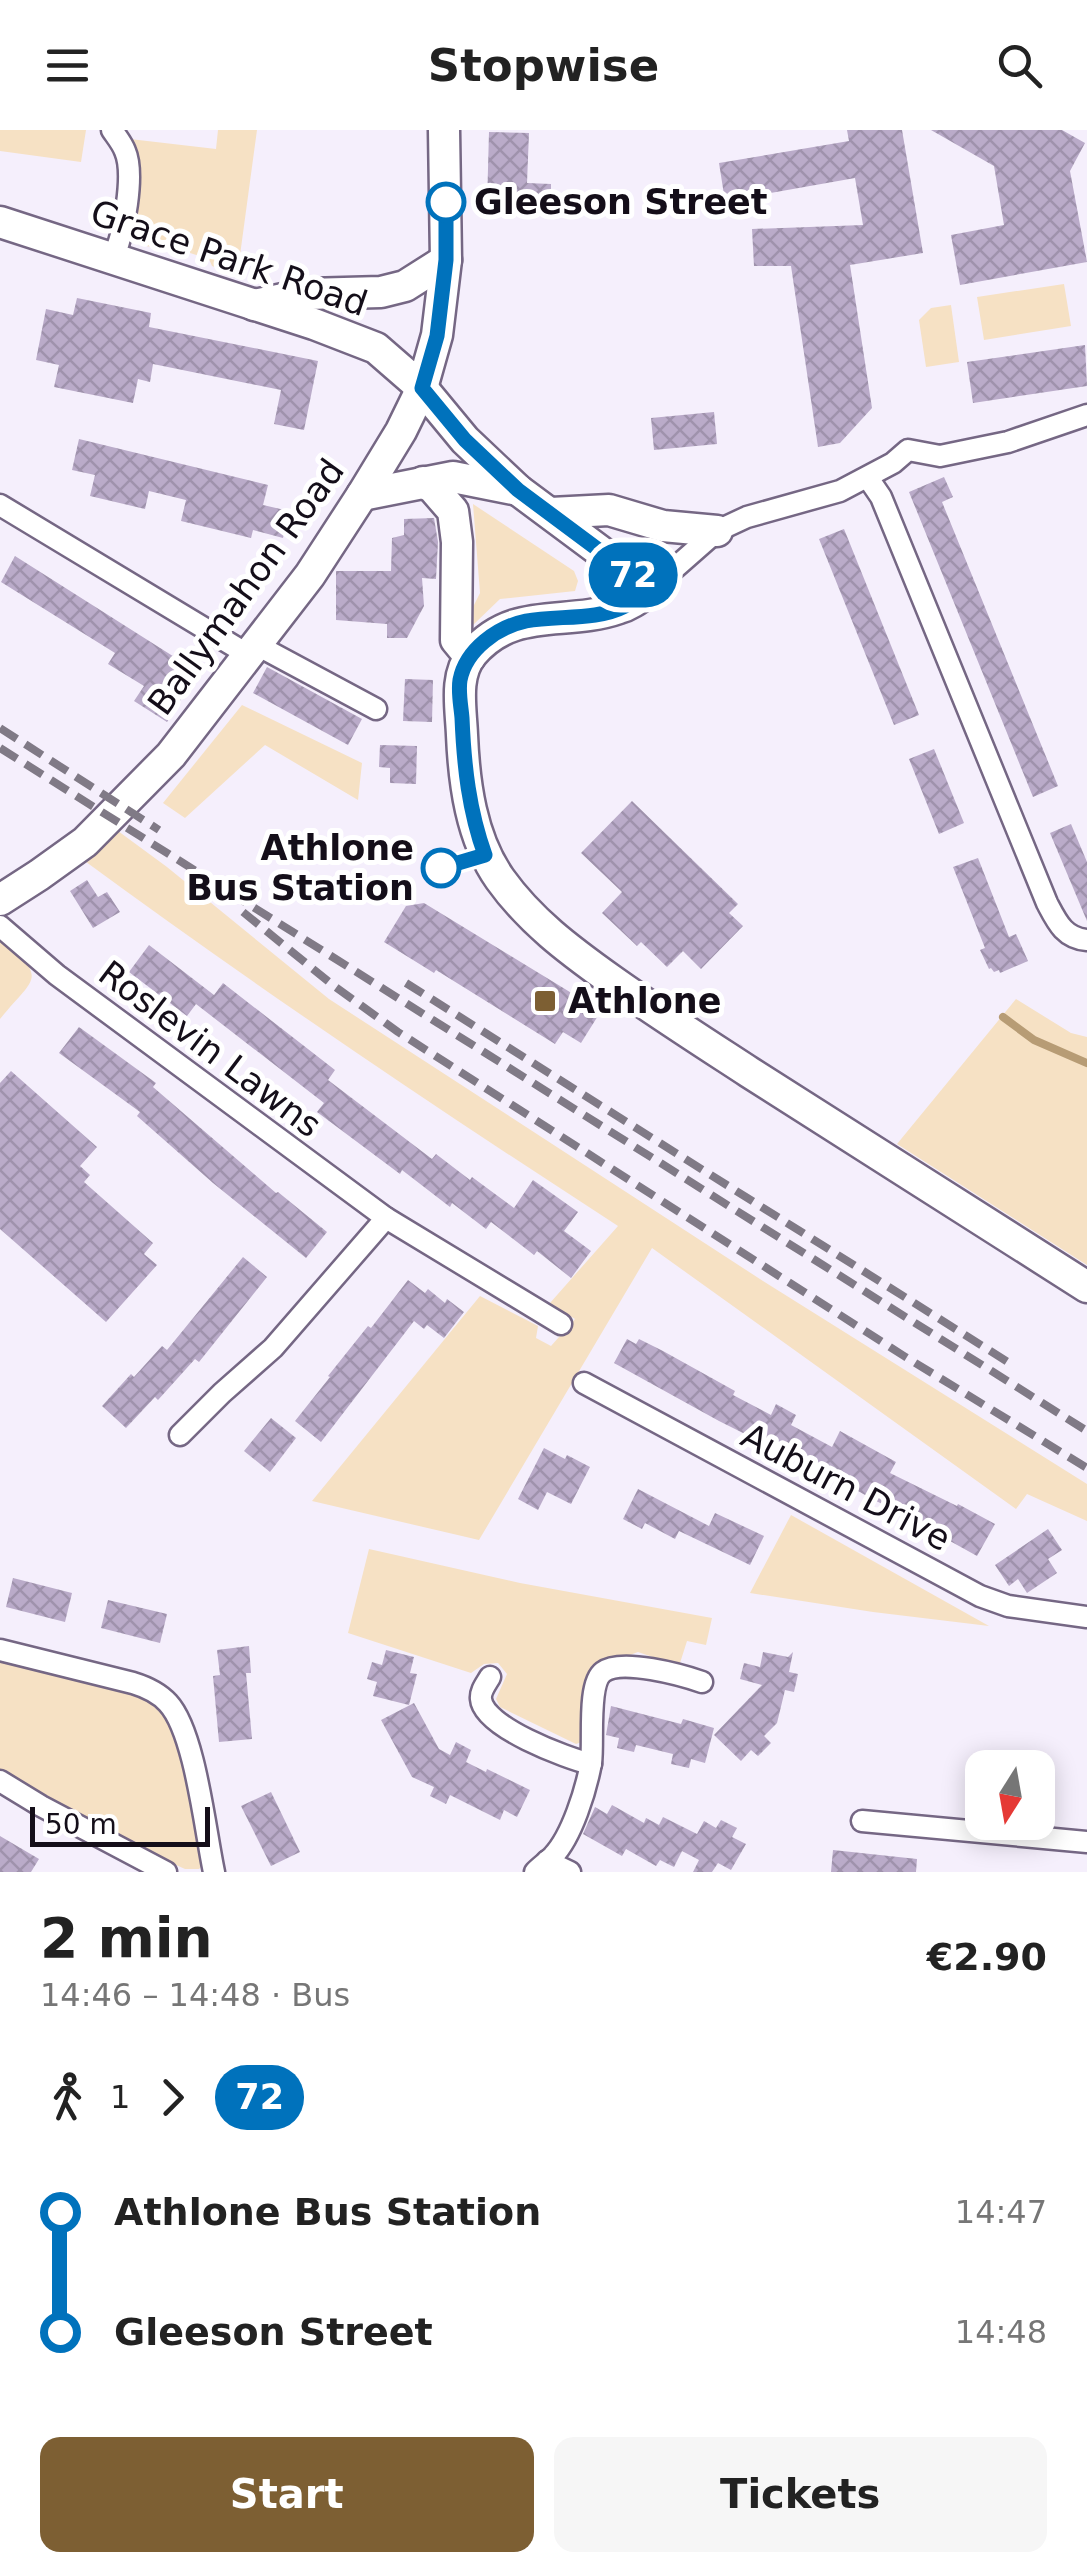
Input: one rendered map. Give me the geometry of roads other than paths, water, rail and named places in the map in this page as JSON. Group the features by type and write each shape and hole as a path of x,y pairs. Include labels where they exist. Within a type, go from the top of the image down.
{"street":[{"path":"112,130 124,148 128,170 124,216 112,257"},
{"name":"Ballymahon Road","path":"0,900 85,842 171,755 310,575 362,496 422,388 437,336 446,260 444,130"},
{"name":"Grace Park Road","path":"0,222 314,324 376,348 422,388 465,440 518,490 651,589"},
{"path":"252,305 307,294 381,292 404,286 446,260"},
{"path":"1087,415 1008,442 940,456 908,450 893,464 840,491 748,517 717,531 651,589 624,607 601,614 506,627 470,657 460,681 470,806 485,855 533,919 658,1013 1087,1287"},
{"path":"362,496 453,477 518,490"},
{"path":"868,478 881,497 1046,903 1067,934 1087,940"},
{"path":"422,482 453,510 457,542 456,640 470,657"},
{"path":"0,505 251,649 376,710"},
{"path":"551,513 610,510 663,526 717,531"},
{"name":"Roslevin Lawns","path":"0,926 57,976 386,1218 561,1324"},
{"path":"180,1435 272,1348 386,1218"},
{"name":"Auburn Drive","path":"584,1383 980,1596 1008,1606 1087,1617"},
{"path":"0,1650 133,1682 168,1703 186,1740 214,1872"},
{"path":"541,1866 563,1842 575,1816 590,1764 594,1691 602,1672 611,1668 649,1669 702,1682"},
{"path":"490,1677 481,1698 482,1706 492,1715 522,1738 590,1764"},
{"path":"0,1781 166,1872"},
{"path":"862,1821 1087,1842"},
{"path":"541,1866 570,1872"}],"waterway":[{"path":"1003,1017 1034,1040 1087,1063"}],"railway":[{"path":"0,728 159,830"},
{"path":"0,748 1087,1431"},
{"path":"243,912 398,1032 904,1356 1087,1468"},
{"path":"406,983 1011,1364"}],"place":[{"name":"Gleeson Street","path":"446,202"},
{"name":"Athlone Bus Station","path":"441,868"},
{"name":"Athlone","path":"545,1001"}]}
